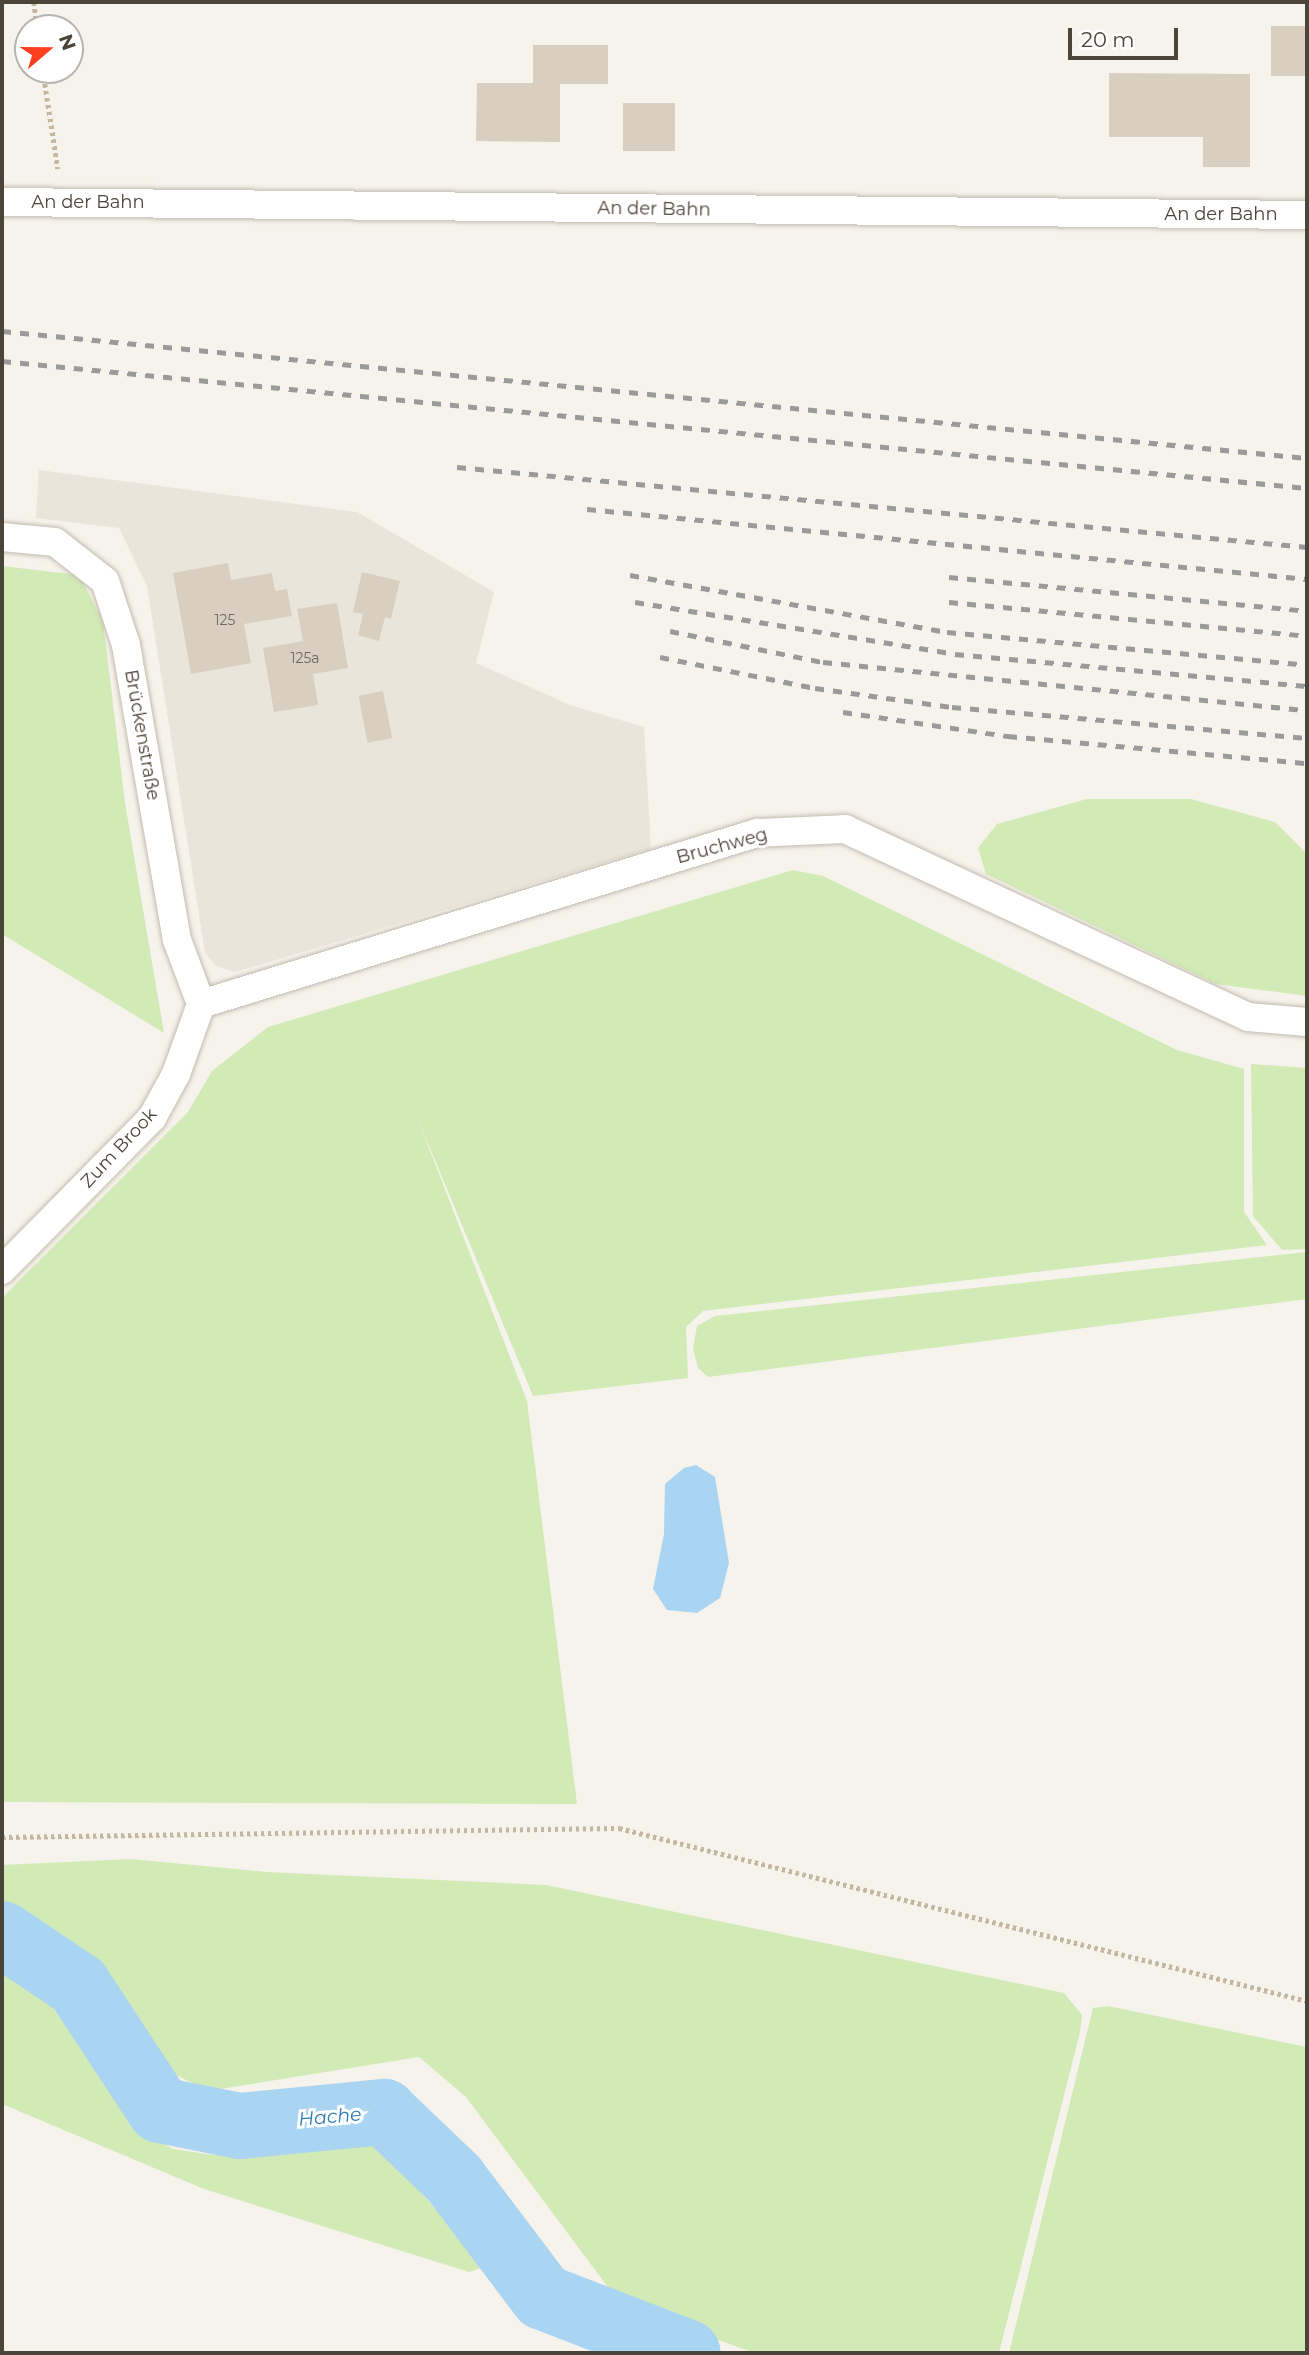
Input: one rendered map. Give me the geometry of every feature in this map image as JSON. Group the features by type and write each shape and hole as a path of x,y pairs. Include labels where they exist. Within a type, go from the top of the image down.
{"street":[{"name":"An der Bahn","path":"2,202 1307,215"},
{"name":"Brückenstraße","path":"2,537 55,542 106,582 127,645 177,940 201,1004"},
{"name":"Bruchweg","path":"201,1004 757,833 845,829 1248,1017 1307,1022"},
{"name":"Zum Brook","path":"2,1270 152,1118 176,1074 201,1004"}],"path":[{"path":"45,84 62,201"},
{"path":"2,1837 619,1828 1307,2001"}],"shaded area":[{"path":"39,470 357,512 494,592 476,663 570,705 644,727 651,849 235,972 216,966 205,953 147,586 119,528 36,518"}],"green space":[{"path":"2,566 79,575 103,621 125,803 164,1033 2,934"},
{"path":"1087,799 1191,799 1275,822 1307,854 1307,996 1216,984 986,874 978,848 997,824"},
{"path":"793,870 823,876 1177,1050 1244,1069 1244,1212 1267,1245 703,1311 686,1327 688,1378 533,1396 417,1117 527,1401 577,1804 2,1802 2,1298 188,1112 212,1071 268,1027"},
{"path":"1251,1064 1307,1068 1307,1249 1282,1250 1253,1216"},
{"path":"1307,1252 1307,1299 708,1377 698,1368 693,1349 697,1326 715,1316"},
{"path":"131,1859 266,1872 546,1885 1064,1993 1082,2015 1080,2032 999,2353 755,2353 622,2306 466,2097 419,2057 208,2091 176,2075 140,2032 89,1953 43,1923 2,1908 2,1865"},
{"path":"2,1969 37,1985 138,2129 173,2149 214,2155 377,2142 476,2255 481,2268 469,2272 204,2189 2,2104"},
{"path":"1108,2006 1307,2047 1307,2353 1009,2353 1093,2008"}],"water":[{"path":"696,1465 715,1477 729,1563 720,1598 697,1613 667,1610 653,1589 664,1534 665,1484 684,1468"}],"building":[{"path":"1271,26 1307,26 1307,76 1271,76"},
{"path":"533,45 608,45 608,84 560,84 560,142 476,141 477,83 533,83"},
{"path":"1109,73 1250,74 1250,167 1203,167 1203,137 1109,137"},
{"path":"623,103 675,103 675,151 623,151"},
{"path":"228,563 231,580 272,573 275,591 287,589 292,616 244,624 251,663 191,674 173,573"},
{"path":"362,572 400,581 391,619 385,617 379,641 358,635 363,614 353,612"},
{"path":"337,603 348,668 313,674 318,705 274,712 263,648 303,641 297,609"},
{"path":"383,691 392,738 368,743 358,696"}],"waterway":[{"name":"Hache","path":"2,1934 78,1985 160,2110 240,2126 384,2112 454,2179 543,2297 688,2353"}],"railway":[{"path":"2,331 1307,458"},
{"path":"2,361 1307,488"},
{"path":"457,467 1307,547"},
{"path":"587,509 1307,579"},
{"path":"630,575 947,632 1307,665"},
{"path":"949,577 1307,611"},
{"path":"635,602 955,654 1307,686"},
{"path":"949,602 1307,636"},
{"path":"670,631 823,662 1307,710"},
{"path":"660,657 815,688 952,707 1307,738"},
{"path":"843,712 1008,736 1307,763"}]}
